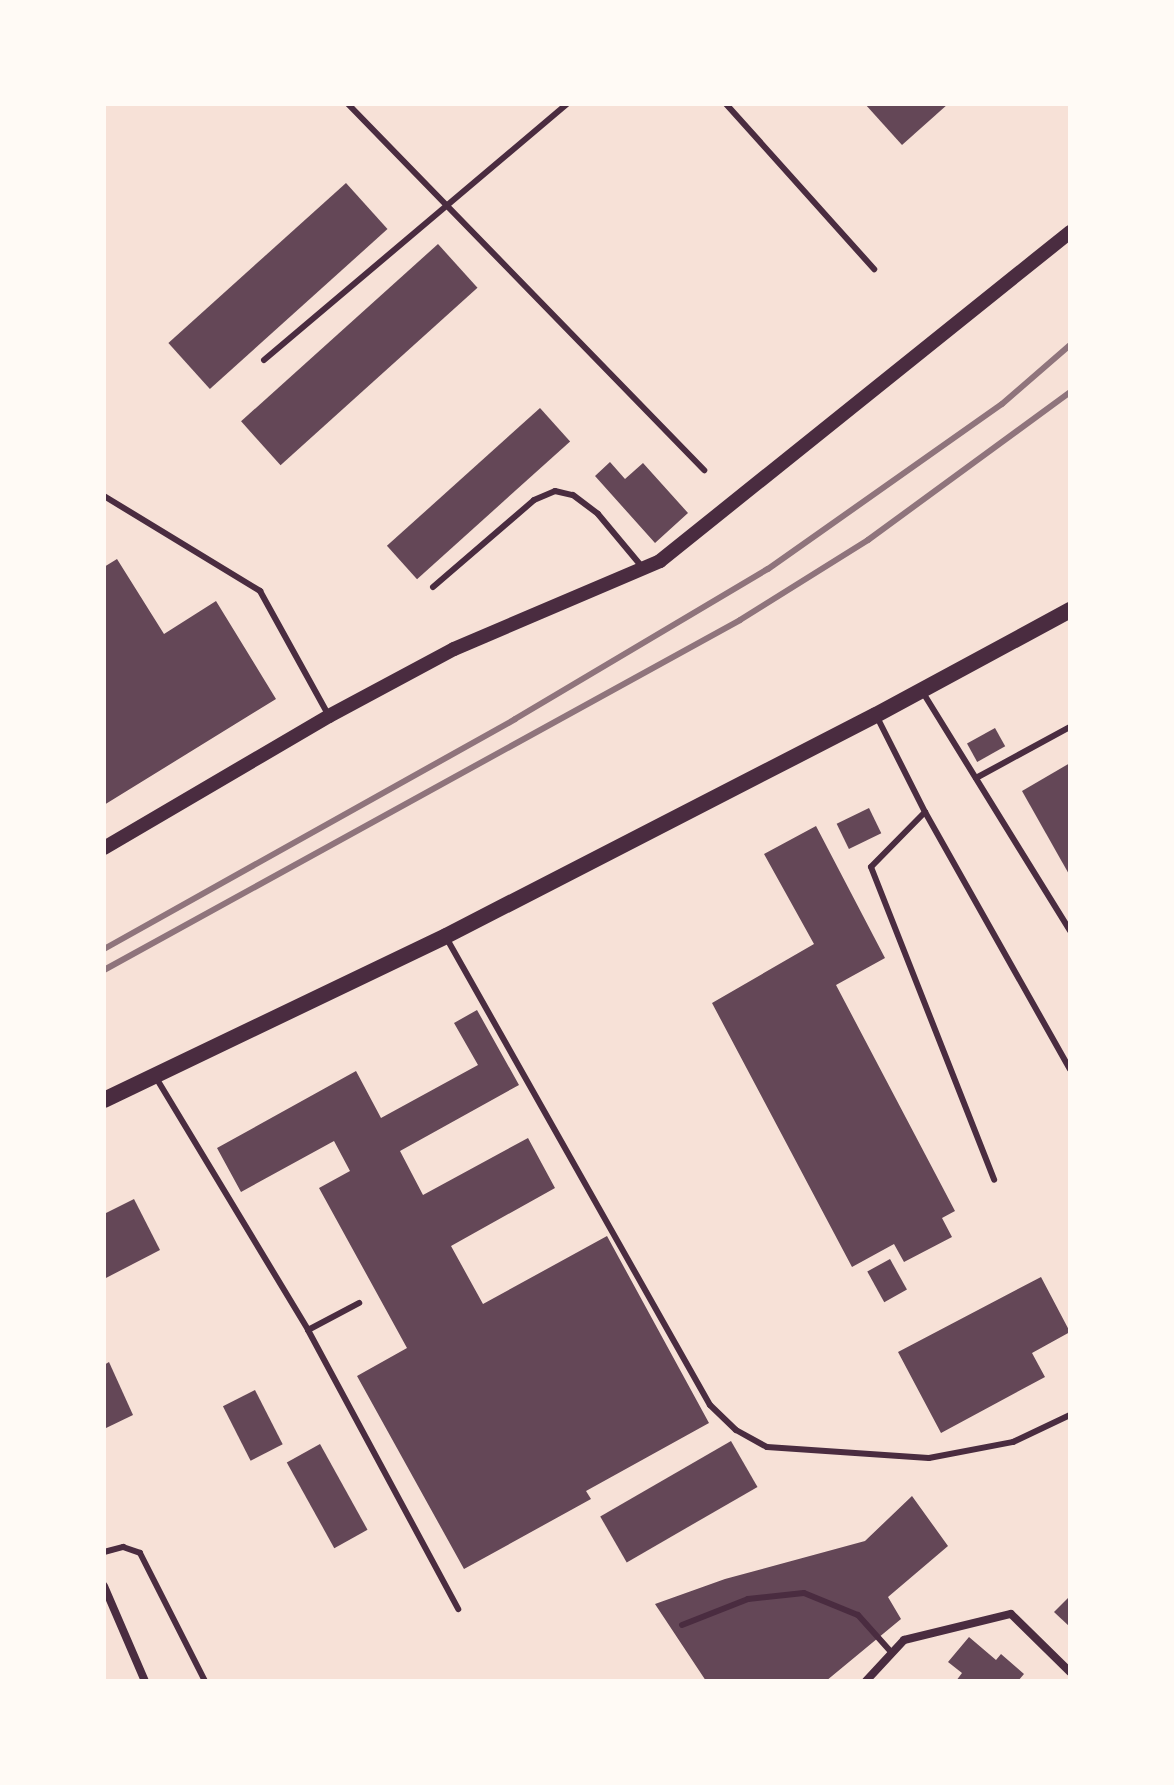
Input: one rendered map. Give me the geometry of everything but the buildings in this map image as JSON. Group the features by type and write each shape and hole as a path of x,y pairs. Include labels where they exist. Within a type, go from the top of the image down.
{"main road":[{"path":"104,1100 446,936 922,691 1070,610"}],"street":[{"path":"104,848 329,716 454,649 660,561 1070,232"},
{"path":"104,1586 145,1681"},
{"path":"866,1681 904,1640 1011,1614 1070,1672"}],"lane":[{"path":"348,104 449,204 704,470"},
{"path":"264,360 567,104"},
{"path":"726,104 874,269"},
{"path":"433,587 534,500 555,491 573,495 598,514 643,568"},
{"path":"104,496 260,591 329,716"},
{"path":"922,691 1070,931"},
{"path":"876,715 925,812 1070,1069"},
{"path":"976,778 1070,727"},
{"path":"925,812 871,867 994,1180"},
{"path":"446,936 710,1405 736,1430 767,1447 929,1458 1013,1442 1070,1415"},
{"path":"155,1076 308,1330 458,1609"},
{"path":"308,1330 359,1303"},
{"path":"104,1552 123,1547 140,1553 153,1573 205,1681"},
{"path":"682,1625 748,1599 804,1593 858,1615 892,1653"}],"railway":[{"path":"104,949 515,719 768,569 1002,404 1070,345"},
{"path":"104,970 740,620 868,540 1070,392"}]}
